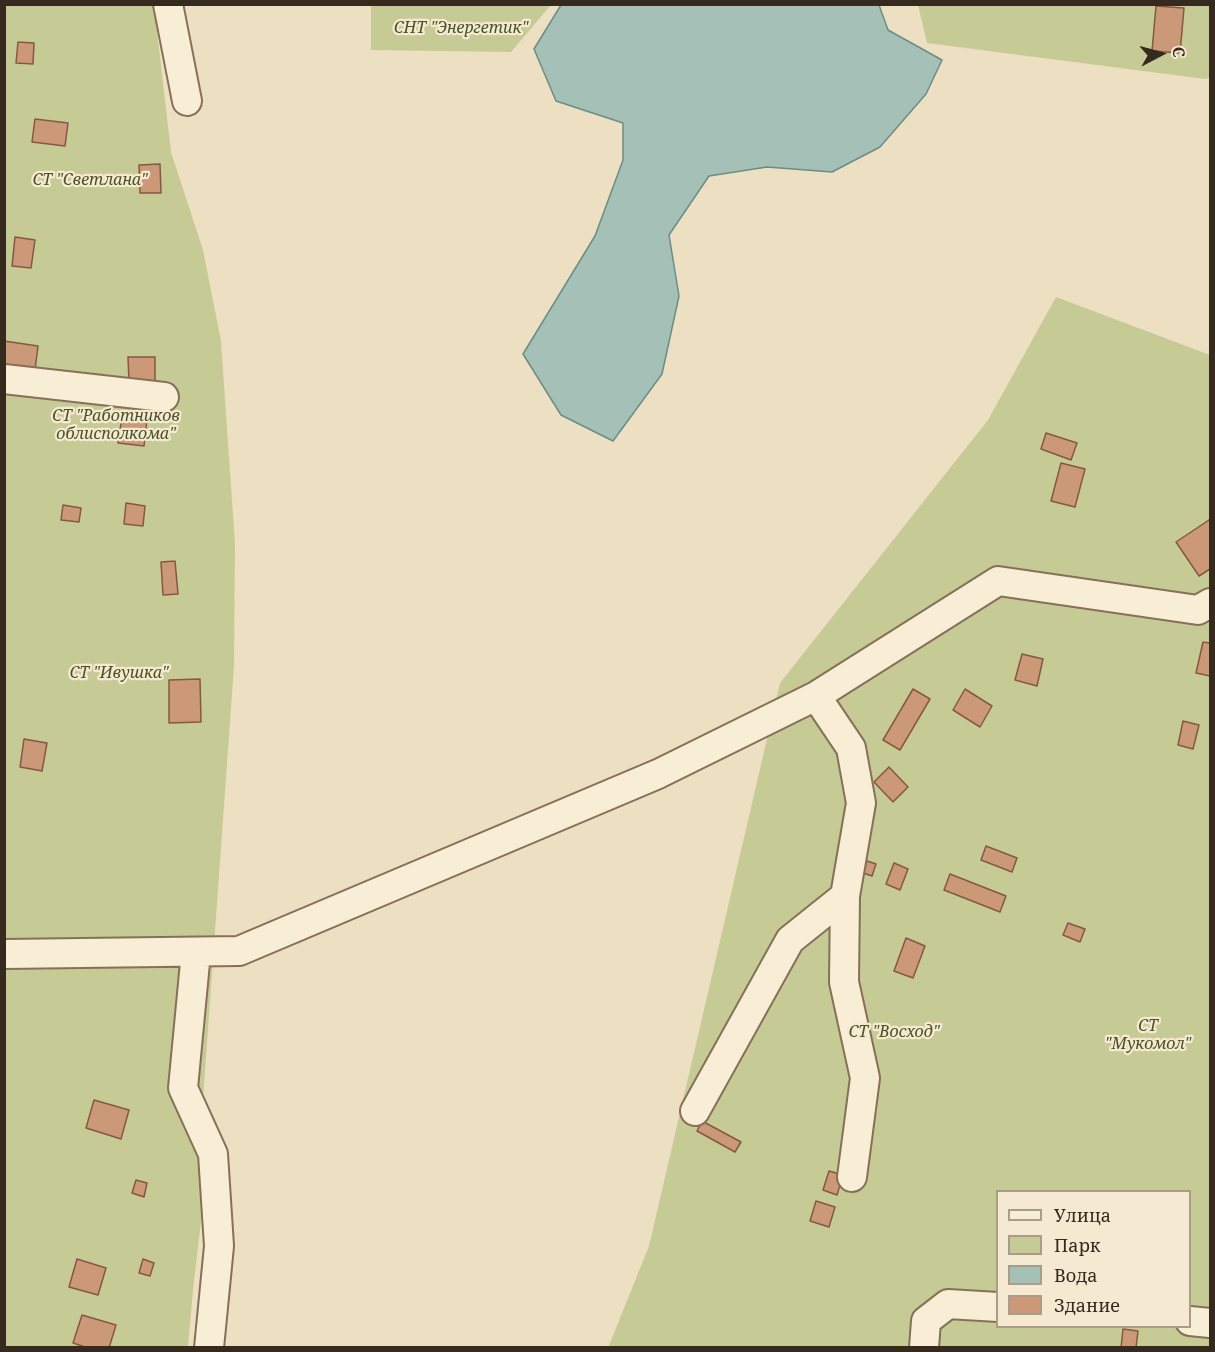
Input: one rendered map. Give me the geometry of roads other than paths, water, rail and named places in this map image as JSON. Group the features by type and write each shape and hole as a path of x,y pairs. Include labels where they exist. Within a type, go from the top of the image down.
{"street":[{"path":"168,4 187,101"},
{"path":"4,379 164,397"},
{"path":"4,954 239,951 658,774 816,696 998,581 1198,610 1210,603"},
{"path":"816,696 851,748 861,803 845,896 844,982 865,1078 852,1176"},
{"path":"695,1111 790,940 845,896"},
{"path":"196,952 183,1088 213,1154 219,1246 209,1347"},
{"path":"924,1347 926,1321 948,1304 996,1307"},
{"path":"1191,1321 1210,1323"}],"water":[{"path":"561,5 879,5 888,30 942,60 926,94 880,147 832,172 767,167 709,176 669,235 679,296 662,374 613,441 561,415 523,354 595,236 623,160 623,123 556,101 534,49"}],"park label":[{"name":"СНТ \"Энергетик\"","path":"461,28"},
{"name":"СТ \"Светлана\"","path":"90,180"},
{"name":"СТ \"Работников облисполкома\"","path":"116,425"},
{"name":"СТ \"Ивушка\"","path":"119,673"},
{"name":"СТ \"Восход\"","path":"894,1032"},
{"name":"СТ \"Мукомол\"","path":"1148,1035"}]}
